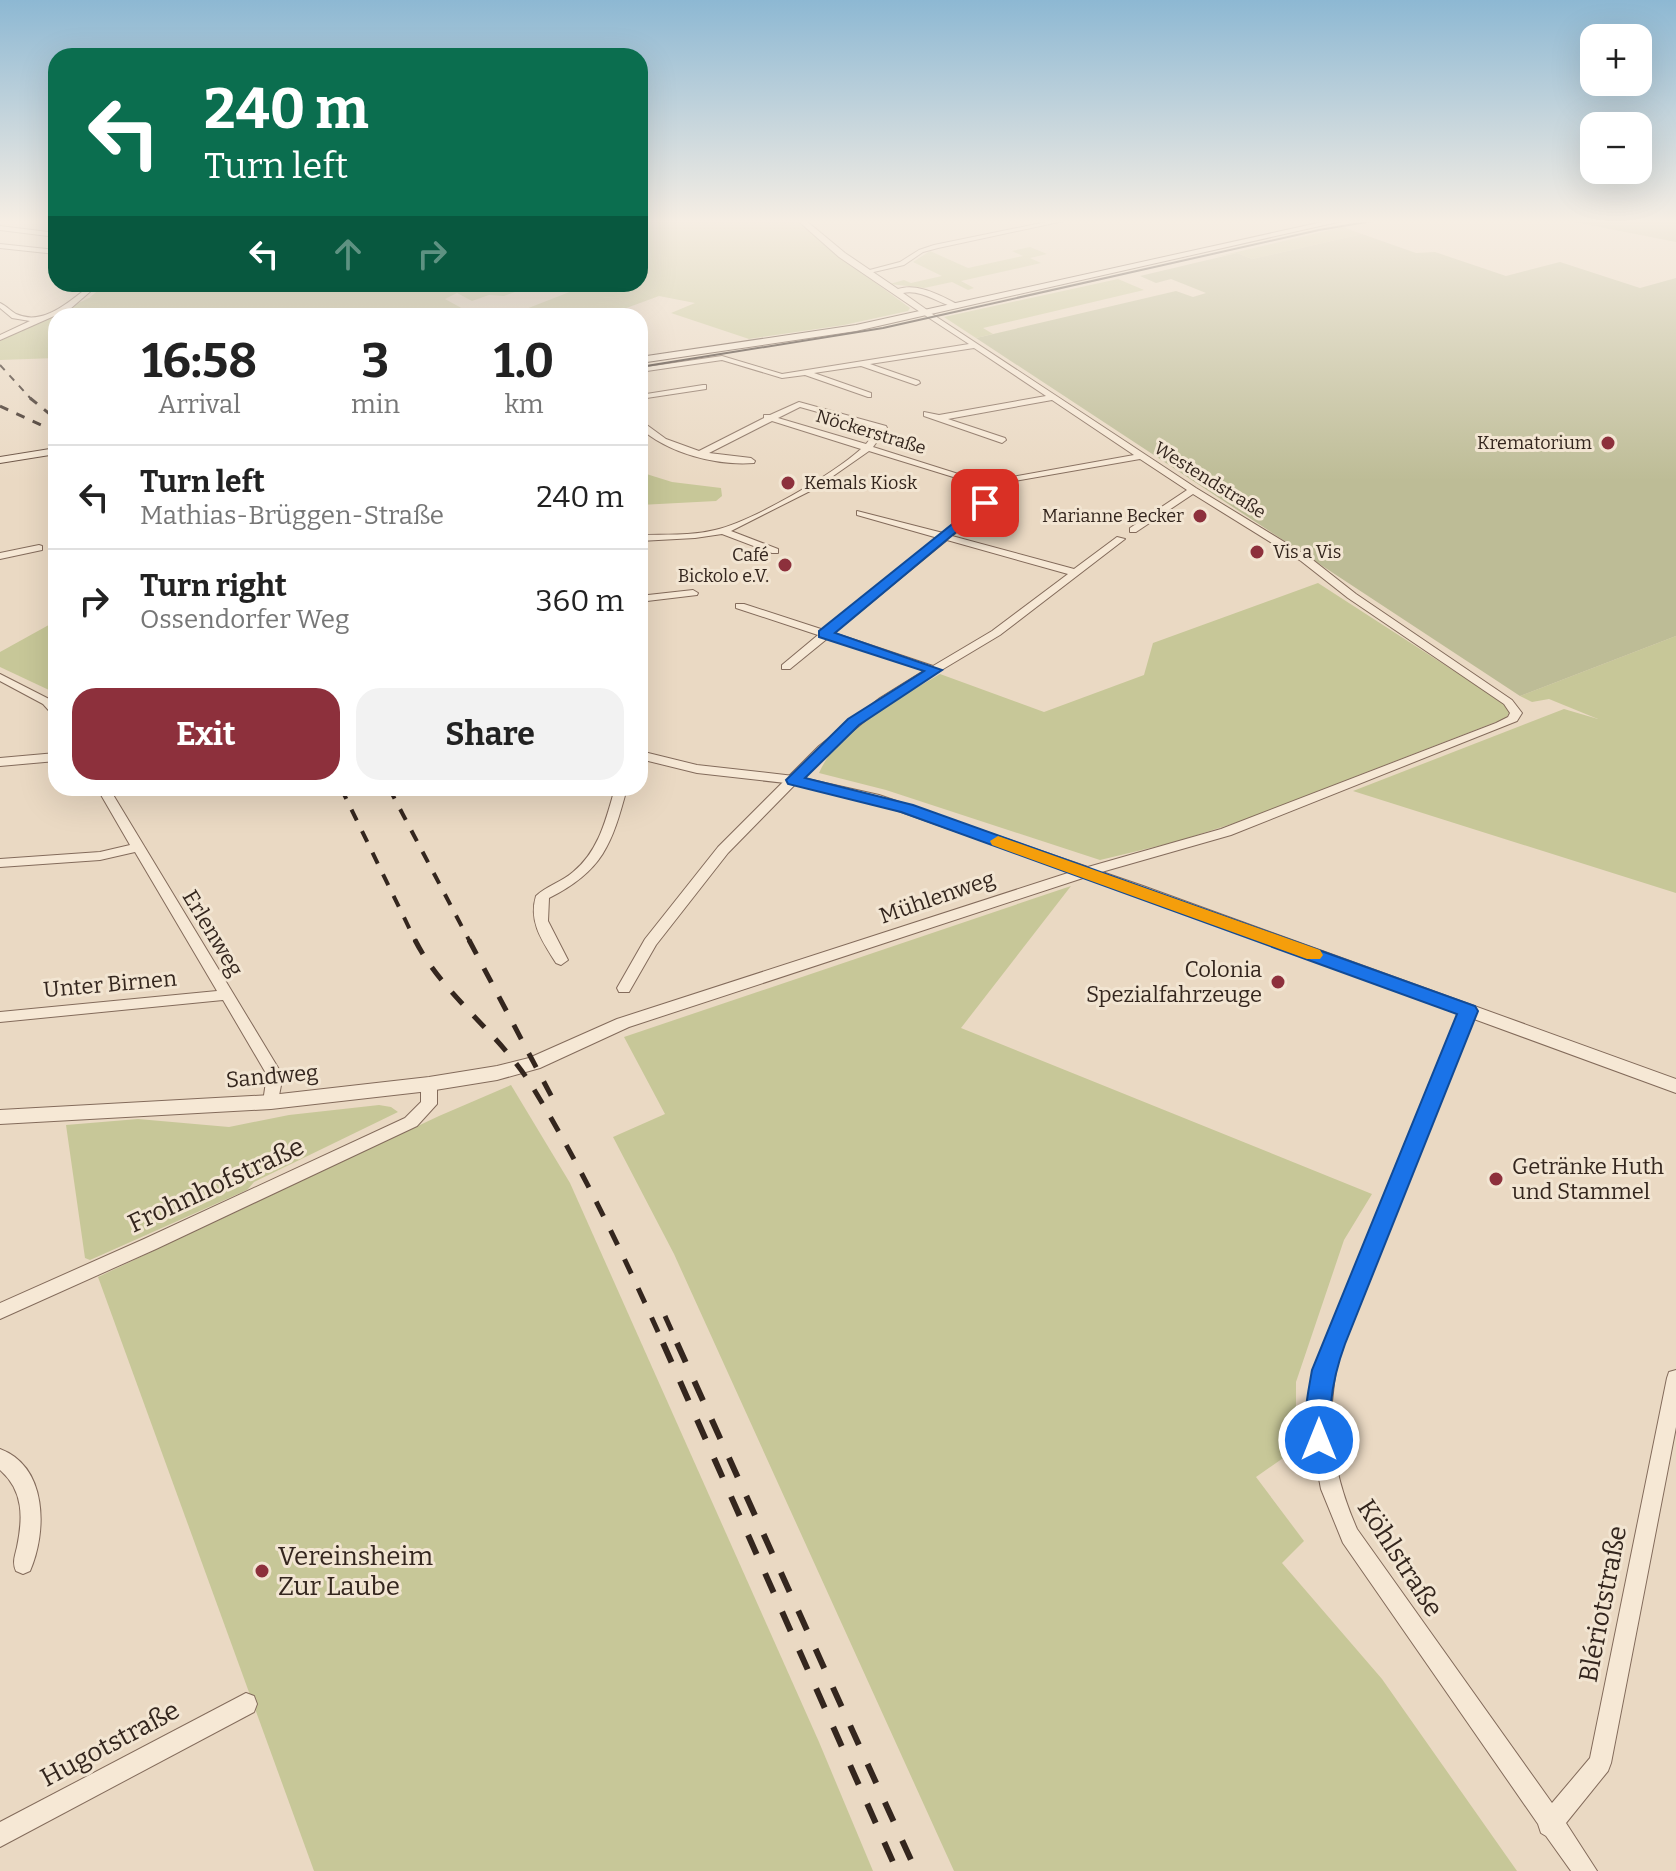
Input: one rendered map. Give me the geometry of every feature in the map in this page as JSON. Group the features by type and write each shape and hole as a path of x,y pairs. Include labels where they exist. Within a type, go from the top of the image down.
{"main road":[{"path":"905,317 916,306"},
{"path":"648,359 856,328 955,306"},
{"path":"0,453 48,450"},
{"path":"0,460 48,451"}],"street":[{"path":"2,306 15,316 40,321"},
{"path":"917,306 926,312"},
{"name":"Westendstraße","path":"926,312 1193,490 1305,559 1352,596 1514,707"},
{"path":"0,338 48,317"},
{"path":"648,369 713,358 730,360 776,375 805,373 977,345"},
{"path":"862,364 916,383"},
{"path":"805,373 868,395"},
{"path":"648,396 703,387"},
{"path":"937,418 1054,397"},
{"path":"648,537 723,531 831,476 869,448 882,432 880,426 799,404 767,417 702,453"},
{"path":"927,414 1002,440"},
{"name":"Nöckerstraße","path":"767,417 966,478"},
{"path":"648,429 663,441 702,453 751,461"},
{"path":"1012,480 1141,456"},
{"path":"1133,530 1193,490"},
{"path":"786,667 991,499"},
{"path":"860,513 1073,572"},
{"path":"723,531 775,551"},
{"path":"624,988 650,942 723,850 853,722 996,633 1120,539"},
{"path":"0,556 39,548"},
{"path":"648,598 693,593"},
{"path":"740,606 935,670"},
{"path":"0,677 48,703"},
{"name":"Mühlenweg","path":"545,1059 623,1023 1086,872 1226,832 1500,725 1513,719 1516,713 1514,707"},
{"path":"648,757 697,769 794,780 874,798 1676,1086"},
{"path":"0,762 48,758"},
{"name":"Erlenweg","path":"108,796 275,1075 271,1102"},
{"path":"561,960 542,923 538,908 543,896 585,871 600,853 609,834 619,796"},
{"path":"0,863 100,856 138,847"},
{"name":"Unter Birnen","path":"0,1017 225,995"},
{"name":"Köhlstraße","path":"1468,1011 1333,1344 1324,1370 1319,1403 1319,1440 1335,1505 1350,1536 1549,1825 1585,1871"},
{"name":"Sandweg","path":"0,1117 271,1102 429,1084 497,1073 545,1059"},
{"name":"Frohnhofstraße","path":"0,1311 411,1122 429,1104 429,1084"},
{"name":"Blériotstraße","path":"1549,1825 1600,1763 1676,1378"},
{"path":"0,1458 16,1469 31,1502 31,1531 23,1564"},
{"name":"Hugotstraße","path":"0,1835 246,1704"}],"green space":[{"path":"458,306 461,308 68,308"},
{"path":"533,306 631,306 627,308 528,308"},
{"path":"687,306 910,308 908,311 844,325 749,339 671,313"},
{"path":"993,306 1075,306 983,328 993,334 976,338 944,317"},
{"path":"1111,306 1676,306 1676,636 1520,696 976,338"},
{"path":"48,318 48,358 0,360 0,341"},
{"path":"648,474 672,482 721,488 722,496 716,501 648,505"},
{"path":"1318,583 1502,702 1510,711 1506,718 1241,821 1175,842 1100,860 886,790 819,773 840,742 855,728 940,674 1044,712 1144,675 1153,643"},
{"path":"48,625 48,690 0,667 0,652"},
{"path":"1676,636 1676,893 1353,791 1564,709 1598,719 1549,699 1532,702 1520,696"},
{"path":"1071,886 961,1028 1372,1194 1344,1240 1296,1382 1296,1449 1256,1477 1304,1541 1282,1563 1382,1679 1517,1871 954,1871 674,1254 613,1137 665,1114 624,1037"},
{"path":"511,1085 570,1183 819,1742 873,1871 314,1871 98,1277"},
{"path":"379,1105 398,1112 254,1182 247,1190 90,1260 85,1258 66,1125 138,1119 229,1127 289,1115"}],"tram line":[{"path":"648,366 883,328 979,306"}],"railway":[{"path":"0,365 31,399"},
{"path":"31,399 48,413"},
{"path":"0,406 48,428"},
{"path":"345,796 415,940"},
{"path":"393,796 470,942"},
{"path":"415,940 440,978 502,1046 530,1083 602,1212 664,1345"},
{"path":"469,940 555,1103"},
{"path":"665,1316 678,1345"},
{"path":"663,1343 897,1871"},
{"path":"677,1343 916,1871"}],"slow traffic":[{"path":"998,841 1314,955"}],"place":[{"name":"Krematorium","path":"1608,443"},
{"name":"Kemals Kiosk","path":"788,483"},
{"name":"Marianne Becker","path":"1200,516"},
{"name":"Vis a Vis","path":"1257,552"},
{"name":"Café Bickolo e.V.","path":"785,565"},
{"name":"Colonia Spezialfahrzeuge","path":"1278,982"},
{"name":"Getränke Huth und Stammel","path":"1496,1179"},
{"name":"Vereinsheim Zur Laube","path":"262,1571"}],"route":[{"path":"985,503 824,634 935,670 853,722 794,780 874,798 907,809 1468,1011 1333,1344 1324,1370 1319,1403 1319,1440"}]}
